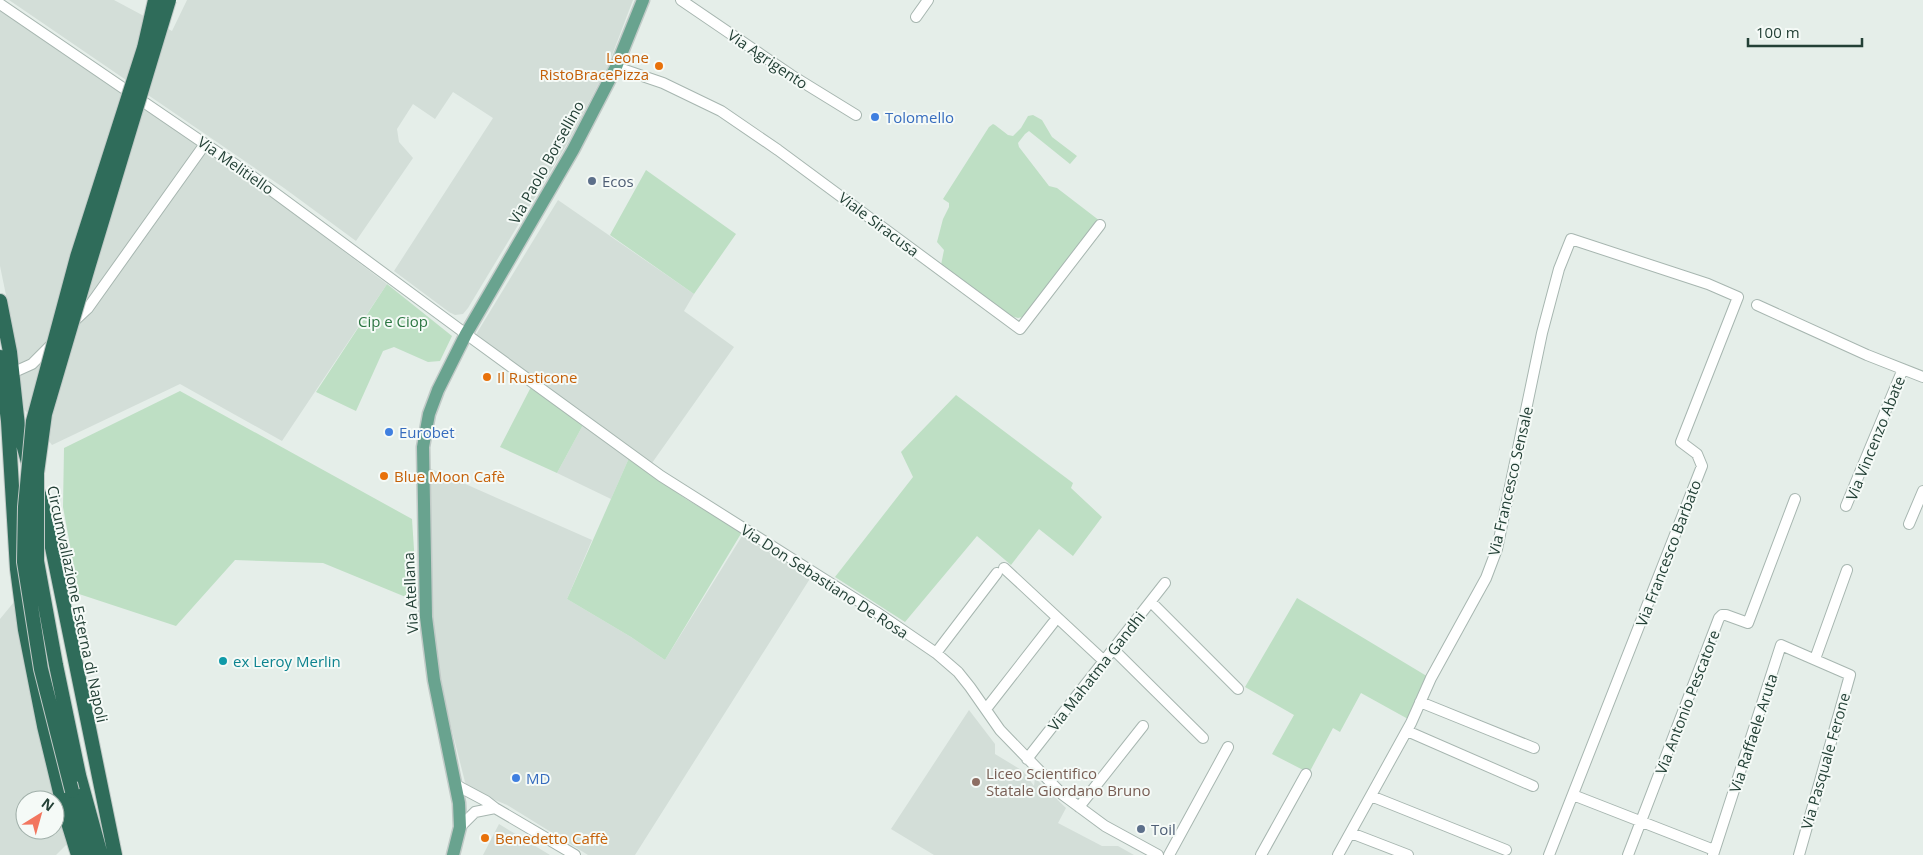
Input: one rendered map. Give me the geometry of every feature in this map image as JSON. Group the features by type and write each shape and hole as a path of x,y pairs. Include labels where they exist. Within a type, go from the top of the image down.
{"highway":[{"path":"90,855 41,669 24,562 24,507 33,421 77,257 144,48 155,0"},
{"path":"101,855 79,775 37,561 38,473 45,414 169,0"},
{"name":"Circumvallazione Esterna di Napoli","path":"0,301 10,352 18,426 23,448 46,518 115,855"},
{"path":"0,357 8,421 17,569 25,630 44,726 65,813 78,855"}],"main road":[{"name":"Via Paolo Borsellino","path":"466,334 573,150 616,67 643,0"},
{"name":"Via Atellana","path":"453,855 460,826 459,803 434,680 426,617 423,447 429,414 438,390 466,334"}],"street":[{"name":"Via Agrigento","path":"681,0 790,75 856,116"},
{"path":"916,17 928,0"},
{"name":"Via Melitiello","path":"0,4 252,176 466,334"},
{"name":"Viale Siracusa","path":"616,67 663,83 721,110 1020,329 1100,225"},
{"path":"12,373 32,364 88,308 205,144"},
{"name":"Via Francesco Sensale","path":"1338,855 1407,731 1420,702 1483,584 1497,549 1542,333 1559,269 1571,239 1584,243"},
{"name":"Via Francesco Barbato","path":"1549,855 1702,466 1697,454 1681,442 1738,297 1708,284 1584,243"},
{"path":"1757,305 1923,377"},
{"name":"Via Don Sebastiano De Rosa","path":"466,334 661,476 876,612 936,653 958,672 1000,730 1063,795 1105,826 1158,855"},
{"name":"Via Vincenzo Abate","path":"1846,506 1903,369"},
{"path":"1909,524 1923,491"},
{"name":"Via Antonio Pescatore","path":"1628,855 1719,618 1722,615 1726,615 1748,623 1795,499"},
{"path":"936,653 1001,570 1104,661"},
{"path":"1815,659 1847,570"},
{"name":"Via Mahatma Gandhi","path":"1027,759 1165,583"},
{"path":"1151,602 1238,689"},
{"path":"986,709 1053,623"},
{"name":"Via Raffaele Aruta","path":"1713,853 1781,645 1815,659"},
{"path":"1114,650 1203,738"},
{"name":"Via Pasquale Ferone","path":"1799,855 1850,676 1815,659"},
{"path":"1420,702 1534,748"},
{"path":"1079,807 1143,726"},
{"path":"1407,731 1533,786"},
{"path":"1169,855 1228,746"},
{"path":"1261,855 1306,774"},
{"path":"456,785 575,855"},
{"path":"1573,795 1713,853"},
{"path":"1371,796 1506,850"},
{"path":"460,826 476,812 495,808"},
{"path":"1351,833 1408,855"}],"shaded area":[{"path":"9,0 114,0 172,31 187,0 633,0 608,66 567,144 468,308 463,314 455,315 394,271 493,118 453,92 435,119 413,104 397,129 399,142 413,158 356,241 284,188"},
{"path":"0,11 253,183 387,284 282,441 180,384 52,445 24,409 14,334 0,266"},
{"path":"558,200 694,294 684,311 734,347 652,463 475,336"},
{"path":"583,425 629,458 611,499 557,473"},
{"path":"427,467 592,540 567,599 631,637 665,660 742,536 811,577 635,855 588,855 507,805 469,789 465,782 439,679 431,620"},
{"path":"14,602 18,634 37,729 54,790 15,790 15,840 65,840 65,828 69,842 56,855 0,855 0,619"},
{"name":"Liceo Scientifico Statale Giordano Bruno","path":"969,710 995,744 995,754 1023,771 1034,786 1035,778 1066,808 1058,823 1102,846 1118,846 1134,855 934,855 891,829"},
{"path":"499,824 550,855 483,855"}],"green space":[{"path":"1033,115 1042,120 1052,137 1077,156 1070,164 1029,131 1018,143 1019,147 1049,186 1057,188 1100,221 1026,316 1018,318 1007,315 941,265 944,250 937,242 943,219 949,207 949,203 943,199 989,127 993,124 1008,135 1013,136 1021,128 1028,116"},
{"path":"646,170 736,234 694,294 610,235"},
{"name":"Cip e Ciop","path":"387,284 452,336 440,361 428,362 394,347 383,351 356,411 316,392"},
{"path":"531,387 583,425 557,473 500,447"},
{"path":"180,391 412,519 417,595 413,600 323,563 235,560 176,626 79,594 63,507 64,448"},
{"path":"956,395 1073,483 1071,488 1102,517 1073,556 1039,529 1011,565 977,536 905,622 835,577 913,477 901,452"},
{"path":"629,458 686,499 742,532 665,660 631,637 567,599"},
{"path":"1297,598 1430,678 1408,719 1361,693 1340,732 1333,728 1309,773 1272,754 1294,715 1245,687"}],"place":[{"name":"Leone RistoBracePizza","path":"659,66"},
{"name":"Tolomello","path":"875,117"},
{"name":"Ecos","path":"592,181"},
{"name":"Il Rusticone","path":"487,377"},
{"name":"Eurobet","path":"389,432"},
{"name":"Blue Moon Cafè","path":"384,476"},
{"name":"ex Leroy Merlin","path":"223,661"},
{"name":"MD","path":"516,778"},
{"name":"Liceo Scientifico Statale Giordano Bruno","path":"976,782"},
{"name":"Toil","path":"1141,829"},
{"name":"Benedetto Caffè","path":"485,838"}]}
